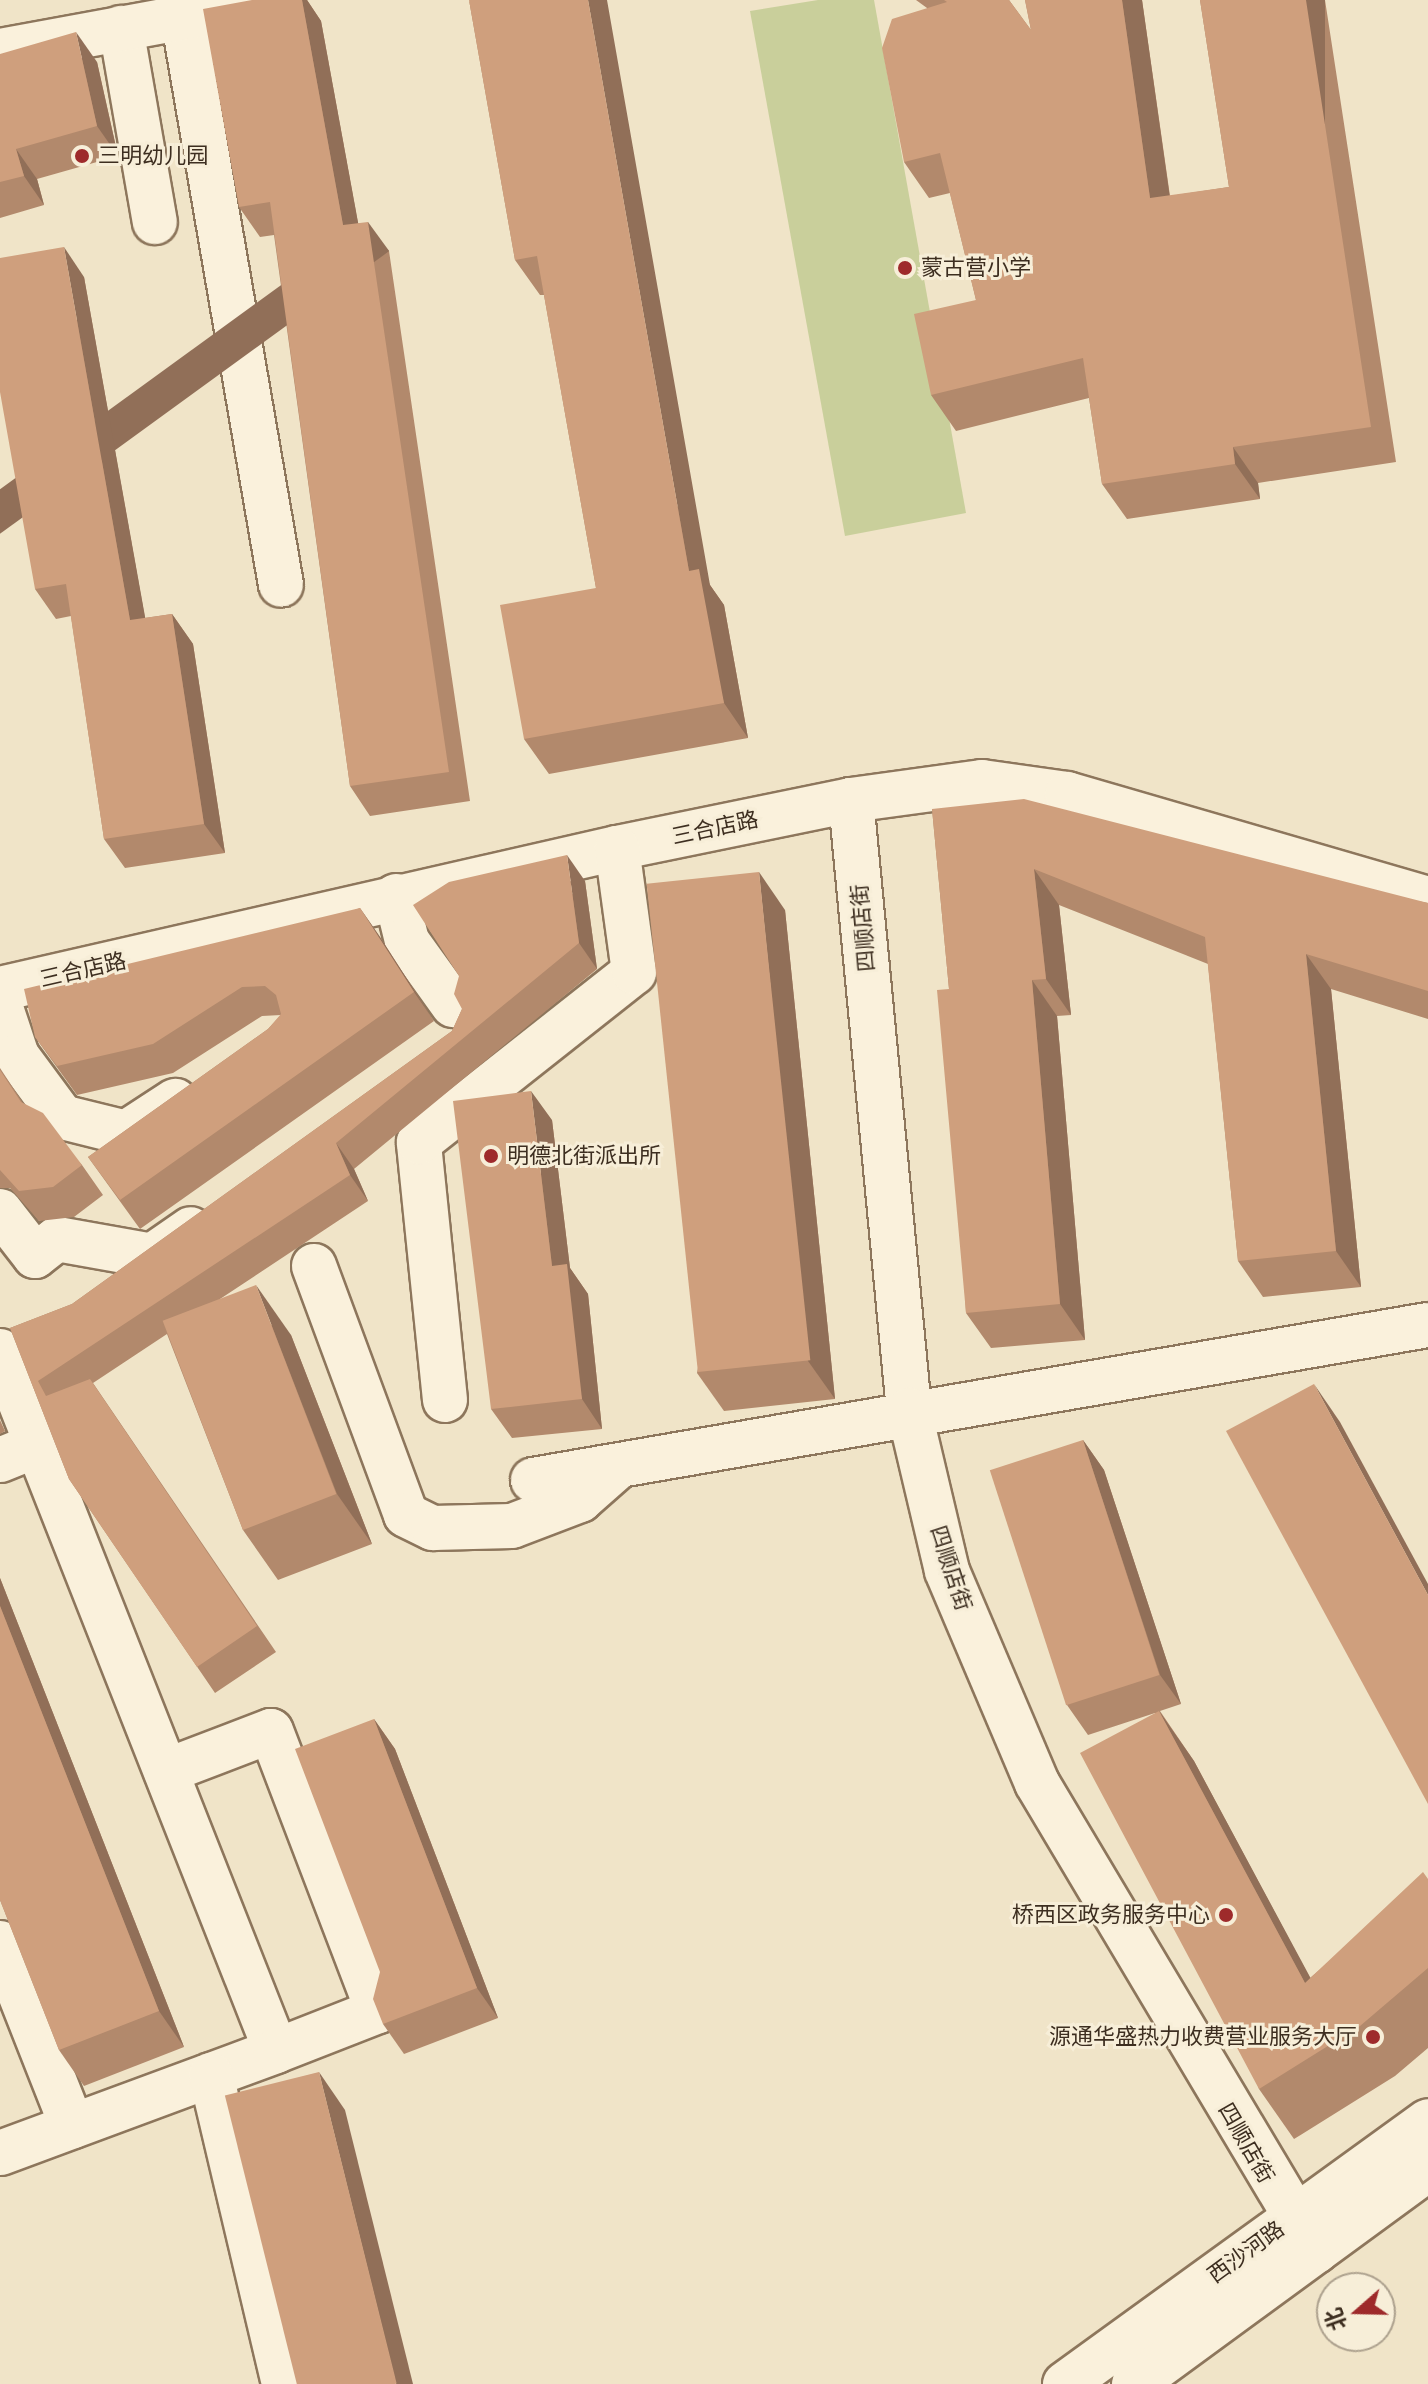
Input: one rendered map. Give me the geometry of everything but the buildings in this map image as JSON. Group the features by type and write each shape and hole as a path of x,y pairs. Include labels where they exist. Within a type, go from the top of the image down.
{"street":[{"path":"0,51 277,0"},
{"path":"183,17 281,585"},
{"path":"121,28 155,222"},
{"name":"三合店路","path":"0,989 396,896 617,848 851,800 982,782 1067,794 1428,899"},
{"name":"四顺店街","path":"851,800 909,1410 947,1571 1037,1783 1303,2236"},
{"path":"445,1400 419,1142 634,972 617,848"},
{"path":"396,896 407,941 450,1030"},
{"path":"0,1005 17,1056 62,1117 126,1133 213,1077"},
{"path":"2,1216 35,1256 57,1239 152,1256 228,1202"},
{"path":"314,1266 406,1515 433,1528 512,1526 580,1500 621,1464"},
{"path":"533,1480 909,1410 1428,1325"},
{"path":"0,1351 18,1452 166,1771 276,2051"},
{"path":"0,2153 378,2011 271,1731 166,1771"},
{"path":"0,1943 72,2126"},
{"path":"211,2075 284,2384"},
{"name":"西沙河路","path":"1134,2384 1428,2121"},
{"name":"西沙河路","path":"1065,2384 1303,2236 1428,2169"}],"green space":[{"path":"818,0 874,0 966,513 845,536 750,11"}],"place":[{"name":"三明幼儿园","path":"82,156"},
{"name":"蒙古营小学","path":"905,268"},
{"name":"明德北街派出所","path":"491,1156"},
{"name":"桥西区政务服务中心","path":"1226,1915"},
{"name":"源通华盛热力收费营业服务大厅","path":"1373,2037"}]}
